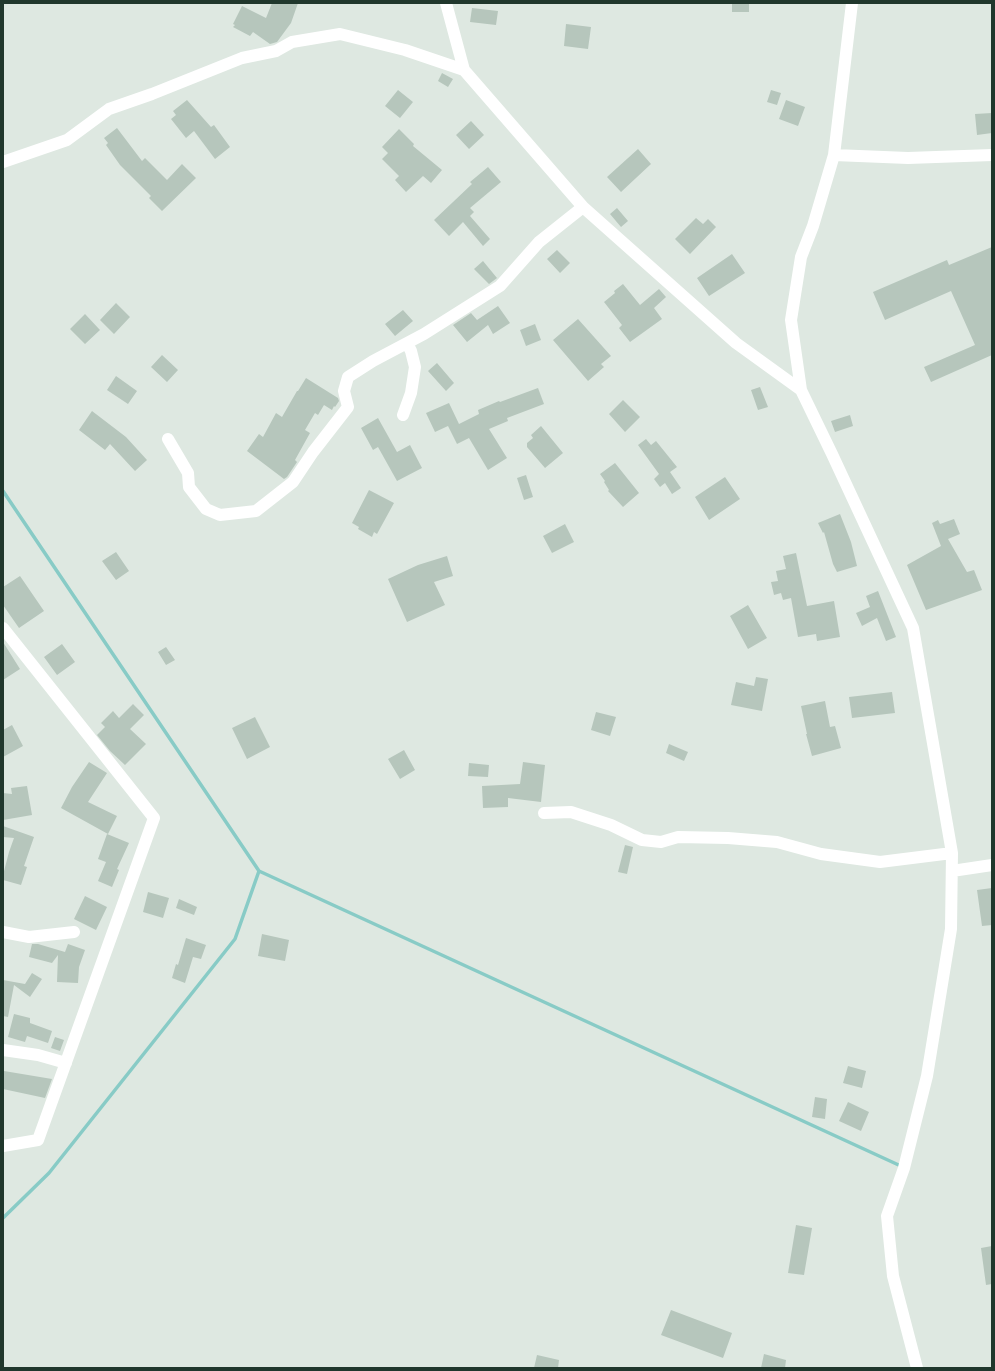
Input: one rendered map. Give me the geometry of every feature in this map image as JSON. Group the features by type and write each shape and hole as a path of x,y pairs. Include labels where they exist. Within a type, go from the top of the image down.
{"street":[{"path":"446,3 464,70 583,207 736,343 801,390"},
{"path":"852,3 834,155 813,226 801,257 791,320 801,390 913,628 952,853 951,929 927,1076 904,1168 886,1216 893,1276 917,1368"},
{"path":"3,162 67,140 109,109 152,94 242,58 276,51 292,42 340,34 405,50 464,70"},
{"path":"834,155 908,158 992,154"},
{"path":"168,439 188,473 190,487 206,509 220,515 256,511 293,482 313,452 348,407 344,391 348,378 373,361 407,343 500,286 539,242 583,207"},
{"path":"403,415 411,393 415,367 411,351 407,343"},
{"path":"3,628 154,818 38,1140 3,1146"},
{"path":"544,813 571,812 611,825 642,840 661,842 678,837 728,838 776,842 821,854 880,862 952,853"},
{"path":"952,871 992,864"},
{"path":"3,932 29,937 74,932"},
{"path":"3,1050 38,1055 66,1062"}],"building":[{"path":"272,3 298,3 291,23 277,42 270,44 253,32 250,36 233,27 242,6 266,18"},
{"path":"732,3 749,3 749,12 732,12"},
{"path":"472,8 498,11 496,25 470,22"},
{"path":"566,24 591,27 588,49 564,46"},
{"path":"442,73 453,79 448,87 438,81"},
{"path":"398,90 413,102 400,118 385,106"},
{"path":"771,90 781,93 777,105 767,102"},
{"path":"187,100 211,127 214,125 230,147 215,159 194,131 186,138 171,119 176,115 173,111"},
{"path":"786,100 805,107 798,126 779,119"},
{"path":"992,113 992,133 977,135 975,114"},
{"path":"471,121 484,135 469,149 456,135"},
{"path":"117,128 142,161 145,158 167,180 182,164 196,178 162,211 149,198 151,196 120,165 106,145 108,143 104,138"},
{"path":"399,129 414,144 413,146 442,170 431,183 423,176 406,192 395,180 399,176 382,159 388,153 382,147"},
{"path":"638,149 651,164 621,192 607,177"},
{"path":"488,167 501,182 470,208 474,212 470,216 490,239 483,246 463,222 449,236 434,220 472,184 470,182"},
{"path":"617,208 628,221 621,227 610,214"},
{"path":"696,218 703,224 708,219 716,227 690,254 675,239"},
{"path":"992,247 992,355 931,382 924,367 975,345 951,291 885,320 873,292 947,260 949,265"},
{"path":"557,250 570,263 560,273 547,259"},
{"path":"732,254 745,273 709,296 697,278"},
{"path":"483,261 497,278 489,284 474,269"},
{"path":"623,284 640,305 659,289 666,297 654,308 662,319 630,342 619,328 622,325 604,302"},
{"path":"116,303 130,317 114,334 100,320"},
{"path":"498,306 510,323 493,334 488,325 467,342 453,325 471,313 477,320"},
{"path":"403,310 413,321 395,336 385,324"},
{"path":"85,314 100,330 85,344 70,329"},
{"path":"578,319 611,356 601,364 604,367 588,381 553,340"},
{"path":"535,324 541,340 526,346 520,330"},
{"path":"162,355 178,370 167,382 151,367"},
{"path":"437,363 454,383 446,391 428,371"},
{"path":"116,376 137,391 128,404 107,390"},
{"path":"306,378 338,398 339,401 332,410 324,405 318,415 315,413 305,430 310,433 295,460 297,462 284,479 247,451 259,434 263,437 276,413 282,417"},
{"path":"760,387 768,407 758,410 751,390"},
{"path":"538,388 544,404 507,418 508,421 489,429 507,458 488,470 469,438 457,444 448,426 435,432 426,413 449,403 459,424 479,414 478,410 499,401 500,402"},
{"path":"623,400 640,417 625,432 609,414"},
{"path":"92,411 126,437 147,460 135,471 110,444 105,450 79,430"},
{"path":"850,415 853,426 835,432 831,421"},
{"path":"378,418 397,452 410,445 422,468 397,481 378,447 373,450 361,428"},
{"path":"541,426 563,453 545,468 527,447 527,443 533,438 531,435"},
{"path":"646,439 651,445 656,441 677,467 670,472 681,488 672,494 665,483 660,487 654,479 659,474 638,445"},
{"path":"615,463 639,493 623,507 608,491 609,490 604,482 605,481 600,474"},
{"path":"526,475 533,497 524,500 517,478"},
{"path":"725,477 740,499 709,520 695,497"},
{"path":"369,490 394,503 377,534 374,532 372,537 358,529 359,527 352,523"},
{"path":"840,514 851,542 857,566 837,572 833,564 824,532 823,533 818,523"},
{"path":"954,519 960,534 948,539 967,572 974,570 982,590 926,610 907,565 941,546 932,523 938,520 940,524"},
{"path":"565,524 574,542 552,553 543,536"},
{"path":"116,552 129,571 116,580 102,561"},
{"path":"796,553 807,606 834,601 840,637 817,641 816,634 798,637 791,598 783,600 781,593 774,595 771,582 778,581 776,571 786,569 783,556"},
{"path":"447,556 453,576 434,582 445,605 407,622 388,579 418,565"},
{"path":"20,576 44,611 19,628 3,605 3,587"},
{"path":"878,591 896,637 886,641 877,618 862,626 856,613 870,607 866,596"},
{"path":"748,605 767,638 748,649 730,616"},
{"path":"3,642 20,669 3,680"},
{"path":"62,644 75,662 57,675 44,657"},
{"path":"166,647 175,660 166,665 158,652"},
{"path":"756,677 768,679 762,711 731,705 736,682 754,686"},
{"path":"892,692 895,713 852,718 849,697"},
{"path":"825,701 830,727 835,726 841,748 812,756 801,706"},
{"path":"133,704 144,715 130,729 146,744 125,765 110,751 97,735 105,727 101,723 113,711 119,718"},
{"path":"596,712 616,717 610,736 591,730"},
{"path":"255,717 270,747 247,759 232,728"},
{"path":"12,725 23,746 3,757 3,730"},
{"path":"669,744 688,752 684,761 666,753"},
{"path":"404,750 415,770 400,779 388,759"},
{"path":"89,762 107,773 88,802 117,816 108,834 61,808 72,787"},
{"path":"523,762 545,765 541,802 508,798 508,807 483,808 482,786 520,784"},
{"path":"469,763 489,765 488,777 468,776"},
{"path":"27,786 32,815 3,820 3,793 12,794 11,788"},
{"path":"3,826 34,837 24,866 27,867 21,885 3,880 9,852 14,838 3,837"},
{"path":"107,834 129,843 117,869 119,870 112,887 98,881 106,862 98,859"},
{"path":"625,845 633,847 627,874 618,872"},
{"path":"992,888 992,925 982,926 977,890"},
{"path":"148,892 169,898 163,918 143,912"},
{"path":"85,896 107,907 96,930 74,919"},
{"path":"179,899 197,907 194,915 176,908"},
{"path":"262,934 289,940 285,961 258,956"},
{"path":"186,938 206,945 201,959 193,957 185,983 172,978 176,964 178,965"},
{"path":"32,944 38,944 65,952 68,944 85,950 79,967 78,983 57,982 58,955 52,963 29,957"},
{"path":"32,973 42,979 30,997 14,985 8,1017 3,1016 3,980 25,984"},
{"path":"14,1014 30,1018 30,1023 52,1031 48,1043 27,1036 25,1042 8,1037"},
{"path":"55,1037 64,1040 60,1051 51,1048"},
{"path":"848,1066 866,1071 862,1088 843,1083"},
{"path":"4,1071 52,1079 45,1098 3,1089"},
{"path":"815,1097 827,1099 825,1119 812,1117"},
{"path":"848,1102 869,1112 861,1131 839,1121"},
{"path":"796,1225 812,1228 804,1275 788,1273"},
{"path":"992,1246 992,1284 986,1285 981,1248"},
{"path":"671,1310 732,1333 723,1358 661,1335"},
{"path":"764,1354 786,1360 785,1368 761,1368"},
{"path":"537,1355 559,1360 558,1368 534,1368"}],"waterway":[{"path":"3,491 259,871 903,1167"},
{"path":"3,1218 49,1173 235,939 259,871"}]}
